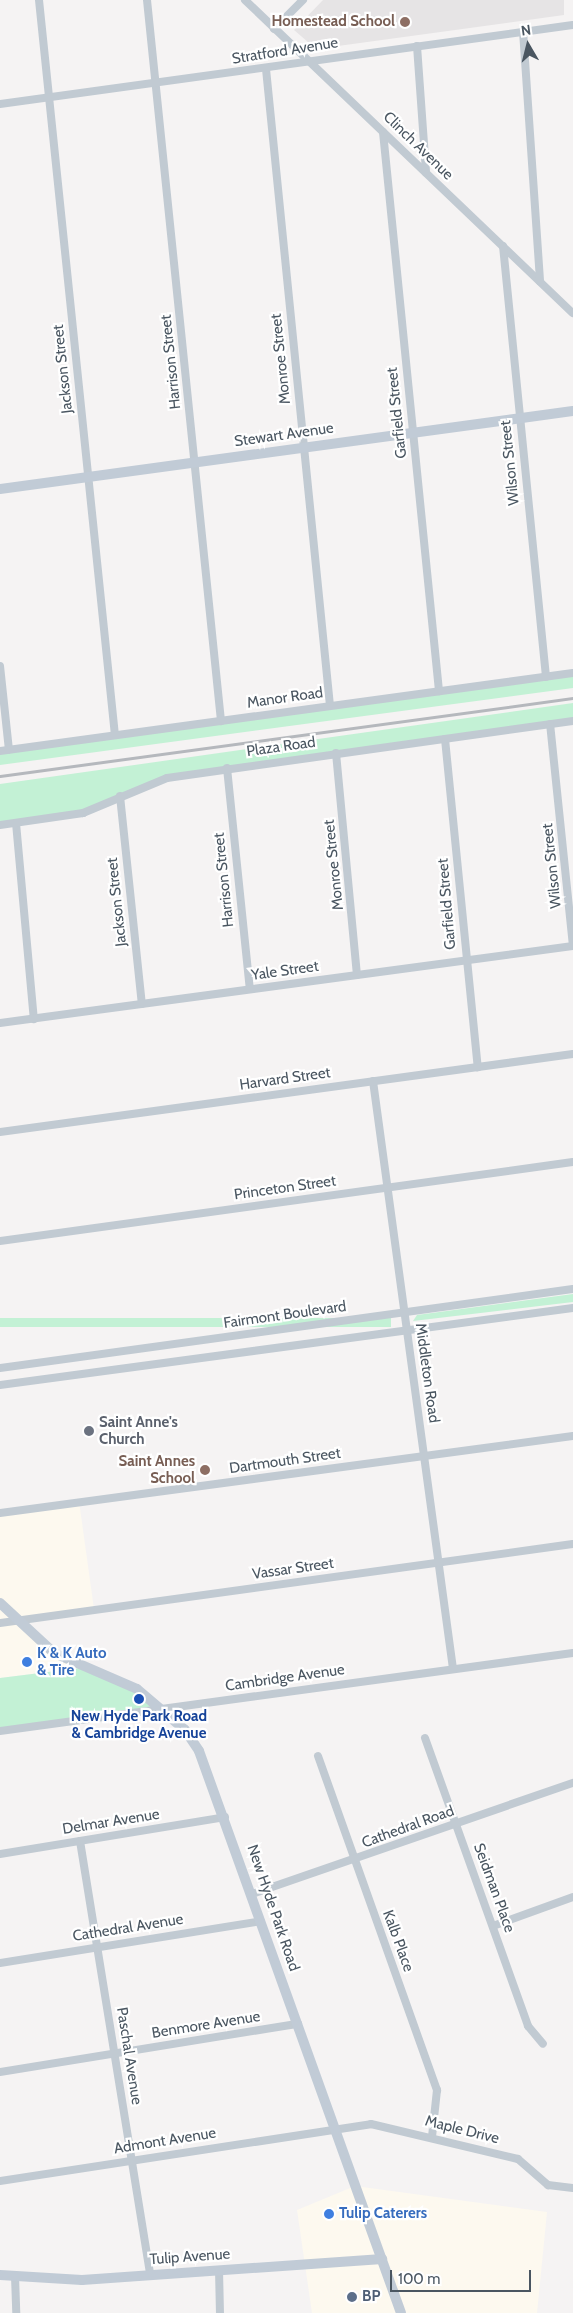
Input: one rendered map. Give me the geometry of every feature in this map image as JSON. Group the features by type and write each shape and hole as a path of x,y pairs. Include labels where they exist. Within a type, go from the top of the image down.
{"main road":[{"name":"Stewart Avenue","path":"0,488 573,411"},
{"name":"New Hyde Park Road","path":"0,1603 16,1620 54,1653 127,1684 162,1708 199,1751 226,1818 401,2313"},
{"name":"Tulip Avenue","path":"0,2275 82,2280 382,2259"}],"street":[{"name":"Jackson Street","path":"39,0 115,735"},
{"name":"Harrison Street","path":"147,0 221,721"},
{"name":"Clinch Avenue","path":"244,0 573,313"},
{"path":"274,29 303,0"},
{"name":"Stratford Avenue","path":"0,104 266,69 310,61 573,25"},
{"path":"523,31 540,281"},
{"path":"417,46 426,173"},
{"name":"Monroe Street","path":"266,69 330,706"},
{"name":"Garfield Street","path":"383,132 439,691"},
{"name":"Wilson Street","path":"504,246 519,418 546,677"},
{"path":"0,666 9,750"},
{"name":"Manor Road","path":"0,751 573,673"},
{"name":"Plaza Road","path":"0,825 83,813 156,781 227,768 573,721"},
{"name":"Wilson Street","path":"550,724 573,946"},
{"name":"Garfield Street","path":"444,739 478,1067"},
{"name":"Monroe Street","path":"336,753 357,975"},
{"name":"Harrison Street","path":"227,768 250,990"},
{"name":"Jackson Street","path":"120,796 142,1004"},
{"path":"16,823 34,1019"},
{"name":"Yale Street","path":"0,1023 573,946"},
{"name":"Harvard Street","path":"0,1132 573,1054"},
{"name":"Middleton Road","path":"373,1081 453,1669"},
{"name":"Princeton Street","path":"0,1241 573,1162"},
{"name":"Fairmont Boulevard","path":"0,1368 573,1289"},
{"name":"Fairmont Boulevard","path":"0,1385 573,1308"},
{"name":"Dartmouth Street","path":"0,1513 573,1436"},
{"name":"Vassar Street","path":"0,1623 573,1544"},
{"name":"Cambridge Avenue","path":"0,1731 573,1653"},
{"name":"Seidman Place","path":"426,1738 528,2026 543,2044"},
{"name":"Kalb Place","path":"318,1756 437,2090 432,2137"},
{"name":"Cathedral Road","path":"252,1894 355,1860 573,1782"},
{"name":"Delmar Avenue","path":"0,1854 226,1818"},
{"name":"Paschal Avenue","path":"80,1841 150,2275"},
{"path":"492,1926 573,1897"},
{"name":"Cathedral Avenue","path":"0,1963 261,1921"},
{"name":"Benmore Avenue","path":"0,2072 298,2024"},
{"name":"Maple Drive","path":"334,2127 371,2124 432,2137 518,2159 548,2185 573,2188"},
{"name":"Admont Avenue","path":"0,2181 334,2127"},
{"path":"218,2270 220,2313"},
{"path":"15,2276 16,2313"}],"shaded area":[{"name":"Homestead School","path":"323,0 564,0 564,15 316,49 294,30"},
{"path":"79,1501 94,1609 15,1620 80,1668 0,1678 0,1511"},
{"path":"355,2186 547,2212 537,2313 312,2313 297,2210"}],"green space":[{"path":"573,674 573,688 0,765 0,753"},
{"path":"573,703 573,719 157,779 87,812 0,824 0,784"},
{"path":"573,1294 573,1302 413,1321 417,1315"},
{"path":"0,1318 391,1318 391,1327 0,1327"},
{"path":"80,1668 118,1683 156,1706 0,1729 0,1678"}],"railway":[{"path":"0,776 573,698"}],"place":[{"name":"Homestead School","path":"405,22"},
{"name":"Saint Anne's Church","path":"89,1431"},
{"name":"Saint Annes School","path":"205,1470"},
{"name":"K & K Auto & Tire","path":"27,1662"},
{"name":"New Hyde Park Road & Cambridge Avenue","path":"139,1699"},
{"name":"Tulip Caterers","path":"329,2214"},
{"name":"BP","path":"352,2297"}]}
